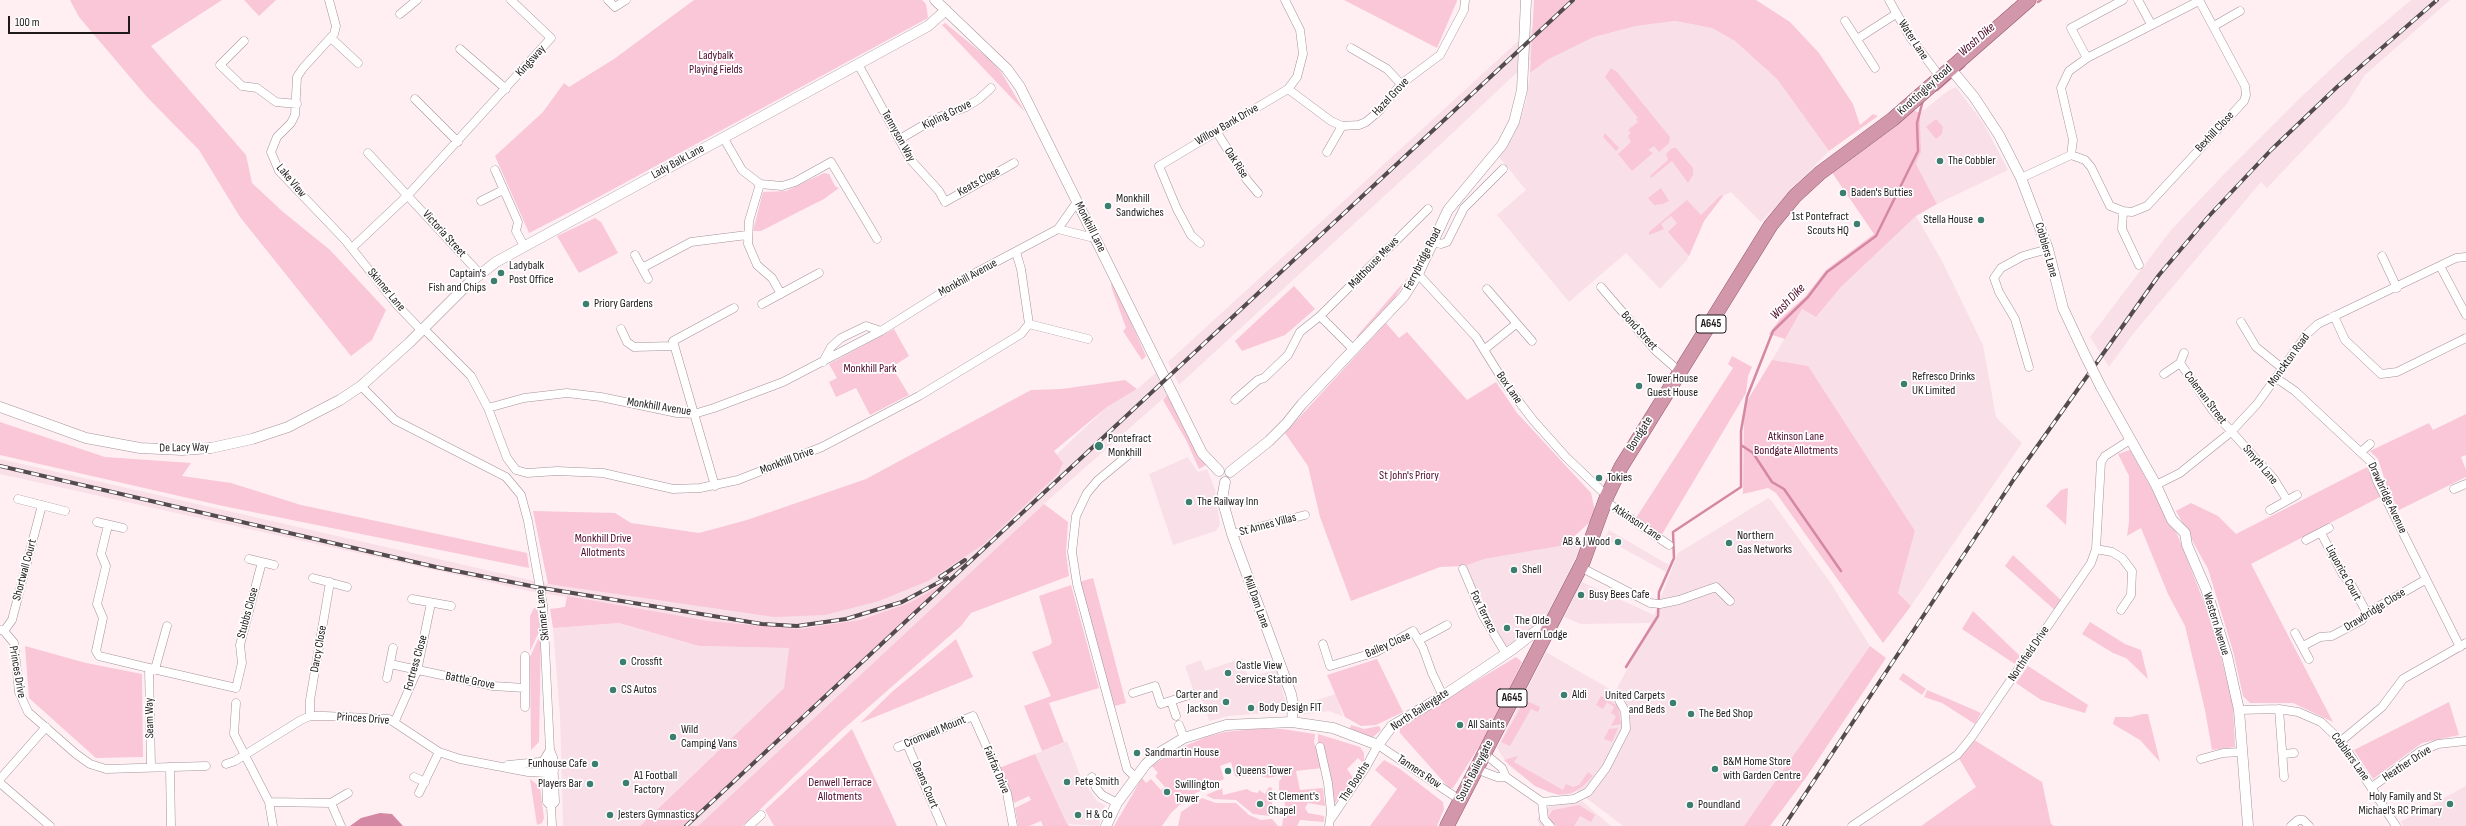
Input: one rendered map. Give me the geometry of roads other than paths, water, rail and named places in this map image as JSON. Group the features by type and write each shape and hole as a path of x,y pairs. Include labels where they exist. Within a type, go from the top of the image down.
{"highway":[{"name":"Knottingley Road","path":"1836,160 1950,74 2029,0"},
{"name":"Bondgate","path":"1535,652 1580,567 1606,499 1637,438 1680,372 1771,225 1795,196 1836,160"},
{"name":"South Baileygate","path":"1446,826 1535,652"}],"street":[{"path":"329,0 336,26 331,38 358,63"},
{"path":"400,14 417,0"},
{"name":"Kingsway","path":"352,248 408,195 458,142 551,38 511,0"},
{"path":"608,0 615,7 626,0"},
{"name":"Monkhill Lane","path":"935,0 1007,69 1020,87 1202,454 1219,471"},
{"name":"Willow Bank Drive","path":"1200,243 1191,236 1176,209 1159,166 1288,89 1297,77 1303,54 1300,30 1285,0"},
{"name":"Hazel Grove","path":"1342,126 1359,125 1373,117 1401,84 1440,55 1464,10 1465,0"},
{"name":"Water Lane","path":"1889,0 1910,37 1950,74"},
{"path":"2087,58 2070,28 2123,0"},
{"path":"2138,0 2151,24"},
{"name":"Bexhill Close","path":"2071,155 2073,140 2061,88 2069,71 2087,58 2199,0 2245,86 2246,96 2244,101 2147,206 2132,212 2123,211"},
{"name":"Ferrybridge Road","path":"1230,472 1281,430 1404,296 1418,274 1448,210 1467,185 1495,156 1514,122 1524,78 1524,1"},
{"name":"Lady Balk Lane","path":"422,329 480,274 496,262 928,26 946,10"},
{"path":"2214,26 2240,11"},
{"path":"1857,39 1896,14"},
{"path":"1845,21 1875,68"},
{"name":"Lake View","path":"331,38 303,68 297,77 297,104 292,123 273,144 271,152 275,166 352,248"},
{"path":"244,41 220,65 242,86 257,88 276,102 297,104"},
{"path":"1351,48 1387,69 1401,84"},
{"path":"460,49 506,89"},
{"name":"Tennyson Way","path":"858,64 916,168 939,191 944,202"},
{"name":"Cobblers Lane","path":"1950,74 1974,97 1999,135 2021,178 2048,249 2063,308 2101,387 2130,440"},
{"name":"Kipling Grove","path":"900,139 934,119 966,107 979,99 991,88"},
{"path":"1288,89 1331,121 1342,126 1327,152"},
{"path":"415,99 458,142"},
{"name":"Oak Rise","path":"1216,131 1247,180 1258,193"},
{"path":"723,137 742,170 760,184 782,186 795,182 831,162 877,239"},
{"path":"368,153 408,195"},
{"path":"2021,178 2071,155 2085,160 2091,167 2106,201 2110,206 2123,211 2122,229 2139,265"},
{"name":"Keats Close","path":"944,202 1014,163"},
{"path":"495,170 518,222 516,232 524,246"},
{"path":"1433,242 1441,244 1447,242 1464,208 1503,170"},
{"path":"760,184 747,235 757,265 772,278 781,294"},
{"path":"481,200 504,190"},
{"name":"Victoria Street","path":"408,195 480,274"},
{"name":"Monkhill Avenue","path":"488,408 524,398 567,392 694,414 766,389 823,362 881,331 969,276 1058,229 1074,206 1078,204"},
{"name":"Malthouse Mews","path":"1235,400 1258,380 1264,378 1279,364 1288,355 1300,332 1320,316 1428,209"},
{"path":"1058,229 1090,237 1094,235"},
{"path":"642,268 691,242 747,235"},
{"name":"Skinner Lane","path":"352,248 397,305 471,376 488,408 506,458 516,470"},
{"path":"2029,367 2014,319 1999,292 1994,278 2001,268 2023,256 2048,249"},
{"path":"1016,252 1021,269 1029,324 1088,339"},
{"path":"635,255 648,279"},
{"path":"2382,256 2397,288"},
{"name":"Monckton Road","path":"2156,485 2180,473 2231,432 2276,378 2307,334 2318,324 2397,288 2456,258 2466,257"},
{"path":"2440,266 2466,316"},
{"path":"762,304 819,273"},
{"name":"Box Lane","path":"1418,274 1485,349 1504,382 1533,420 1606,499"},
{"name":"Bond Street","path":"1600,286 1656,351 1680,372"},
{"path":"1487,289 1532,341"},
{"path":"715,486 673,341 734,308"},
{"path":"1320,316 1354,350"},
{"path":"2334,316 2345,340 2381,374 2397,372 2466,338"},
{"path":"2241,322 2256,347 2282,368"},
{"name":"Monkhill Drive","path":"516,470 527,473 557,471 603,473 673,489 715,486 738,480 803,455 919,396 1020,334 1029,324"},
{"path":"1485,349 1516,324"},
{"path":"823,362 831,347 841,338 866,326 881,331"},
{"name":"De Lacy Way","path":"0,407 86,438 105,443 140,448 189,449 231,444 282,429 340,400 361,386 422,329"},
{"path":"620,329 628,342 634,347 674,346"},
{"path":"2164,374 2180,363 2184,353"},
{"name":"Coleman Street","path":"2180,363 2213,411 2231,432"},
{"name":"Drawbridge Avenue","path":"2276,378 2362,451 2371,462 2377,481 2424,573 2425,580 2463,645"},
{"name":"Skinner Lane","path":"361,386 395,420 495,471 513,484 521,495 544,605 550,750 549,761 555,802 551,806 552,826"},
{"name":"Smyth Lane","path":"2231,432 2274,479 2287,500"},
{"name":"Western Avenue","path":"2130,440 2156,485 2172,520 2184,533 2187,545 2206,589 2227,656 2239,710 2248,826"},
{"name":"Northfield Drive","path":"1852,826 1957,755 1964,747 2091,563 2096,549 2100,462 2105,456 2130,440"},
{"path":"2362,451 2370,444"},
{"path":"1127,456 1098,480 1081,503 1073,528 1074,571 1127,769 1135,777"},
{"path":"1225,469 1230,472 1230,479 1225,482 1218,478 1219,471 1225,469"},
{"name":"Mill Dam Lane","path":"1225,482 1222,499 1232,534 1291,694 1294,704 1292,722"},
{"path":"2454,489 2466,484"},
{"path":"2270,510 2297,495"},
{"path":"18,499 65,511"},
{"name":"Atkinson Lane","path":"1606,499 1669,545"},
{"name":"Shortwall Court","path":"2,631 12,620 42,505"},
{"name":"St Annes Villas","path":"1232,534 1305,515"},
{"path":"97,522 123,528"},
{"path":"108,525 101,554 106,566 97,604 103,618 96,651 99,656 152,669"},
{"name":"Liquorice Court","path":"2306,540 2325,530 2343,575 2352,586 2367,613"},
{"path":"2096,549 2112,552 2122,558 2132,571 2131,595 2121,610"},
{"path":"249,559 274,565"},
{"name":"Stubbs Close","path":"152,669 236,688 242,664 240,645 262,562"},
{"path":"1580,567 1645,601 1660,604 1716,587 1730,601"},
{"name":"Fox Terrace","path":"1464,569 1483,616 1510,652"},
{"path":"313,578 347,587"},
{"name":"Drawbridge Close","path":"2303,646 2320,637 2332,636 2362,620 2367,613 2425,580"},
{"name":"Darcy Close","path":"310,716 310,700 330,582"},
{"path":"412,599 451,606"},
{"name":"Fortress Close","path":"395,721 416,671 432,603"},
{"name":"North Baileygate","path":"1378,745 1392,726 1443,696 1510,652 1536,631 1551,623"},
{"name":"Bailey Close","path":"1419,640 1447,625"},
{"name":"Seam Way","path":"151,767 152,669 167,626"},
{"name":"Princes Drive","path":"2,631 14,643 16,650 19,692 28,712 76,754 90,764 106,769 206,766"},
{"name":"Bailey Close","path":"1323,644 1330,666 1376,652 1413,631 1419,640 1443,696"},
{"path":"2295,633 2309,659"},
{"path":"2341,741 2382,707 2403,679 2463,645"},
{"path":"1510,652 1521,647 1535,652"},
{"path":"387,678 393,648"},
{"path":"525,656 525,707"},
{"name":"Battle Grove","path":"390,664 416,671 493,686 525,688"},
{"path":"1133,693 1155,686 1162,704 1192,694"},
{"path":"1171,701 1176,716"},
{"path":"1484,753 1502,768 1506,777 1542,802 1574,799 1588,792 1606,768 1626,727 1625,711 1620,702"},
{"path":"236,703 234,734 269,802 273,826"},
{"path":"2279,709 2284,777"},
{"name":"Cobblers Lane","path":"2239,710 2279,709 2309,715 2321,722 2341,741 2396,826"},
{"name":"Princes Drive","path":"226,764 244,755 295,723 310,716 389,719 395,721 439,752 460,759 550,771"},
{"name":"Cromwell Mount","path":"898,747 972,716"},
{"name":"Fairfax Drive","path":"972,716 1007,793 1013,826"},
{"path":"1106,826 1117,803 1135,777 1159,753 1184,738 1226,725 1292,722 1333,728 1378,745"},
{"path":"1179,725 1184,738"},
{"path":"0,779 46,727"},
{"name":"Heather Drive","path":"2372,787 2421,751 2438,744 2466,741"},
{"name":"Deans Court","path":"907,744 942,826"},
{"name":"Tanners Row","path":"1378,745 1460,800"},
{"name":"The Booths","path":"1330,822 1366,767 1378,745"},
{"path":"1320,747 1328,783 1330,822"},
{"path":"419,793 439,752"},
{"path":"2201,759 2223,753 2242,752"},
{"path":"2283,754 2294,753"},
{"name":"Princes Drive","path":"501,765 549,761"},
{"path":"170,767 171,826"},
{"path":"1476,769 1497,777 1506,777"},
{"path":"414,777 425,782"},
{"path":"1092,777 1096,788 1102,795 1117,803"},
{"path":"0,783 50,826"},
{"path":"269,802 331,803 348,793"},
{"path":"1542,802 1544,819 1550,826"},
{"path":"331,803 341,826"},
{"path":"749,826 761,815"},
{"path":"2291,826 2298,820 2303,820 2309,826"}],"waterway":[{"name":"Wash Dike","path":"1956,73 1964,66"},
{"name":"Wash Dike","path":"1937,90 1953,76"},
{"name":"Wash Dike","path":"1626,667 1658,616 1659,592 1674,558 1673,532 1741,487 1741,431 1747,397 1773,331 1808,297 1827,272 1876,236 1918,151 1917,123 1923,100"},
{"path":"1741,445 1753,453 1772,482 1784,489 1841,571"}],"railway":[{"path":"686,826 1573,0"},
{"path":"1784,826 2014,479 2159,275 2209,216 2271,150 2337,87 2437,0"},
{"path":"0,466 436,567 536,587 762,624 797,626 846,619 902,602 947,578"},
{"path":"940,577 965,560"}],"place":[{"name":"The Cobbler","path":"1940,161"},
{"name":"Baden's Butties","path":"1843,193"},
{"name":"Monkhill Sandwiches","path":"1108,206"},
{"name":"Stella House","path":"1981,220"},
{"name":"1st Pontefract Scouts HQ","path":"1857,224"},
{"name":"Ladybalk Post Office","path":"501,273"},
{"name":"Captain's Fish and Chips","path":"494,281"},
{"name":"Priory Gardens","path":"586,304"},
{"name":"Refresco Drinks UK Limited","path":"1904,384"},
{"name":"Tower House Guest House","path":"1639,386"},
{"name":"Pontefract Monkhill","path":"1099,446"},
{"name":"Tokies","path":"1599,478"},
{"name":"The Railway Inn","path":"1189,502"},
{"name":"AB & J Wood","path":"1618,542"},
{"name":"Northern Gas Networks","path":"1729,543"},
{"name":"Shell","path":"1514,570"},
{"name":"Busy Bees Cafe","path":"1581,595"},
{"name":"The Olde Tavern Lodge","path":"1507,628"},
{"name":"Crossfit","path":"623,662"},
{"name":"Castle View Service Station","path":"1228,673"},
{"name":"CS Autos","path":"613,690"},
{"name":"Aldi","path":"1564,695"},
{"name":"Carter and Jackson","path":"1226,702"},
{"name":"United Carpets and Beds","path":"1673,703"},
{"name":"Body Design FIT","path":"1251,708"},
{"name":"The Bed Shop","path":"1691,714"},
{"name":"All Saints","path":"1460,725"},
{"name":"Wild Camping Vans","path":"673,737"},
{"name":"Sandmartin House","path":"1137,753"},
{"name":"Funhouse Cafe","path":"595,764"},
{"name":"B&M Home Store with Garden Centre","path":"1715,769"},
{"name":"Queens Tower","path":"1228,771"},
{"name":"Pete Smith","path":"1067,782"},
{"name":"A1 Football Factory","path":"626,783"},
{"name":"Players Bar","path":"590,784"},
{"name":"Swillington Tower","path":"1167,792"},
{"name":"St Clement's Chapel","path":"1260,804"},
{"name":"Holy Family and St Michael's RC Primary","path":"2450,804"},
{"name":"Poundland","path":"1690,805"},
{"name":"Jesters Gymnastics","path":"610,815"},
{"name":"H & Co","path":"1078,815"}],"park label":[{"name":"Ladybalk Playing Fields","path":"716,63"},
{"name":"Monkhill Park","path":"870,369"},
{"name":"Atkinson Lane Bondgate Allotments","path":"1796,444"},
{"name":"St John's Priory","path":"1409,476"},
{"name":"Monkhill Drive Allotments","path":"603,546"},
{"name":"Denwell Terrace Allotments","path":"840,790"}]}
